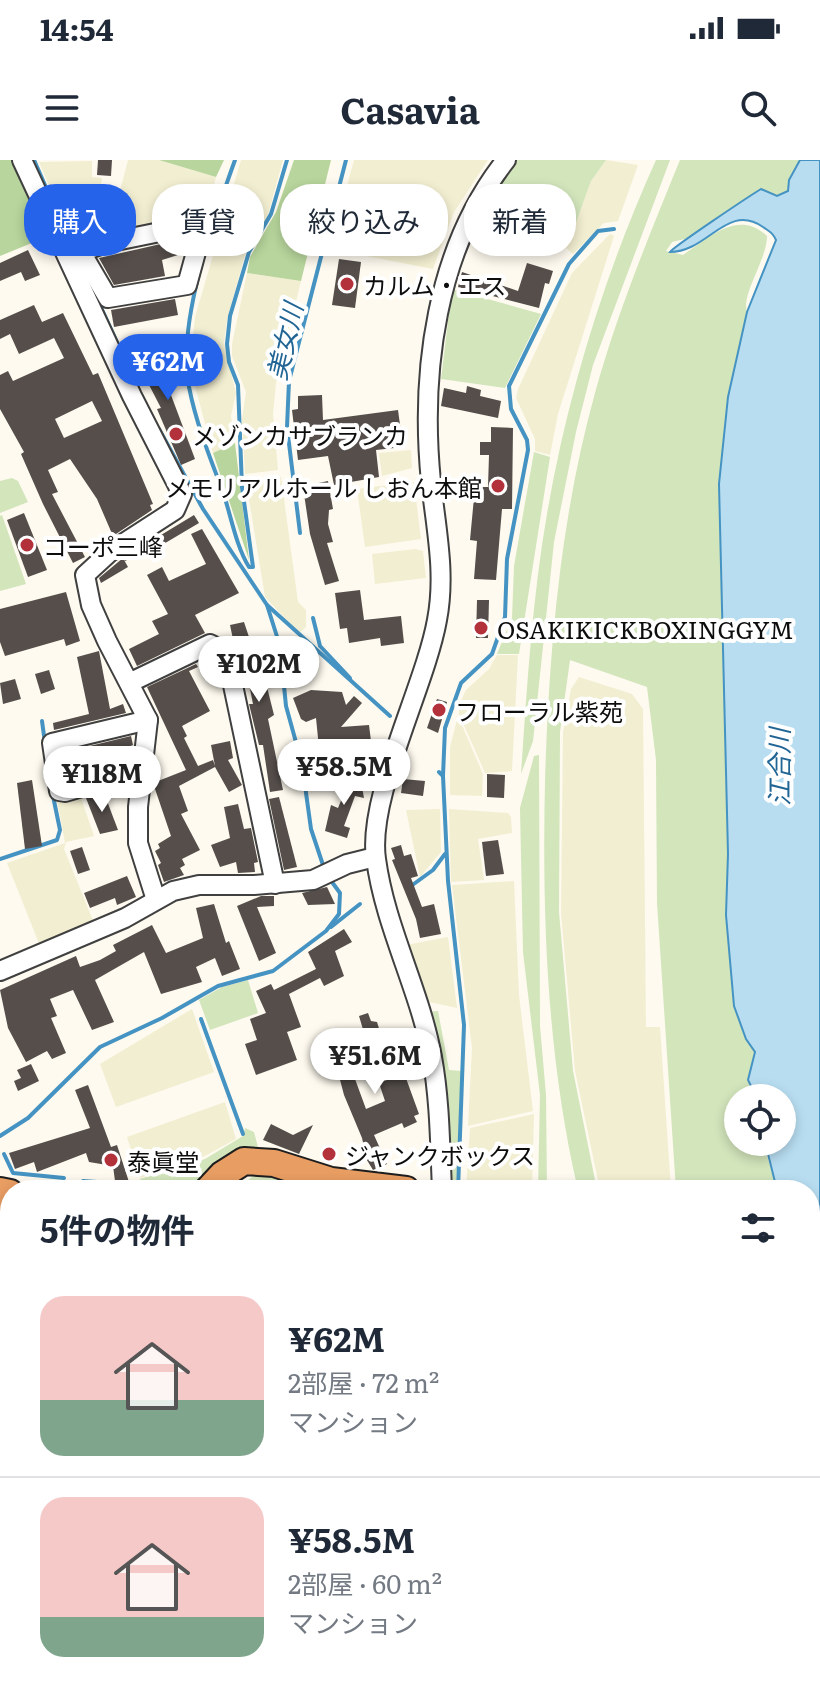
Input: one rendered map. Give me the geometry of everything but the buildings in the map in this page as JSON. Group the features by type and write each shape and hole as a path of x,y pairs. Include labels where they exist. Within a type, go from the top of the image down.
{"highway":[{"path":"217,1180 244,1161 274,1163 328,1180"},
{"path":"228,1180 274,1163"}],"street":[{"path":"22,160 35,184"},
{"path":"441,1180 432,1057 375,857 377,821 427,663 442,589 429,441 428,397 436,334 457,241 506,160"},
{"path":"204,223 187,285 108,298 74,256 111,242 204,223"},
{"path":"74,256 182,494 175,510 110,552 85,575 91,605 148,720 138,843 156,900"},
{"path":"131,682 210,644 226,652 275,884"},
{"path":"143,769 65,792 59,791 52,743 148,720"},
{"path":"0,971 125,918 156,900 199,885 275,884 324,874 361,859 375,857"}],"shaded area":[{"path":"128,160 159,160 216,177 214,184 152,184 152,228 136,231 136,184 122,184"},
{"path":"241,160 283,160 264,222 264,184 234,184"},
{"path":"354,160 488,160 472,184 464,184 464,197 448,228 448,184 348,184"},
{"path":"606,160 638,165 618,221 604,223 576,251 576,221 591,181"},
{"path":"92,161 92,177 102,178 101,184 48,184 39,162"},
{"path":"610,234 614,236 558,414 550,455 535,451 535,439 516,398 518,389 572,273"},
{"path":"213,256 245,256 227,320 224,343 236,393 231,416 235,443 213,453 192,375 195,317"},
{"path":"366,256 438,256 433,269"},
{"path":"247,273 301,281 276,383 273,414 278,470 245,474 242,419 246,392 232,356 232,344"},
{"path":"411,450 412,468 382,476 379,453"},
{"path":"281,477 298,602 306,610 306,627 299,633 265,597 246,481"},
{"path":"414,482 421,539 365,547 357,489"},
{"path":"415,549 423,551 426,578 375,584 372,554"},
{"path":"497,655 518,655 512,771 485,773 459,714 459,705 466,690 489,669"},
{"path":"579,677 632,694 643,709 646,1027 660,1027 670,1180 598,1180 575,1071 561,913 563,732 571,689"},
{"path":"458,716 483,774 482,796 450,795 450,747"},
{"path":"80,795 94,836 66,842 64,849 94,923 40,946 7,863 65,843 57,800"},
{"path":"440,809 441,852 420,877 406,810"},
{"path":"449,809 508,813 511,817 512,833 478,839 484,880 451,882"},
{"path":"514,881 519,995 533,1111 468,1126 472,1048 452,885"},
{"path":"448,937 457,1008 425,1001 406,945"},
{"path":"192,1009 214,1072 116,1107 100,1064"},
{"path":"225,1102 236,1139 205,1156 140,1178 127,1137"},
{"path":"534,1114 532,1180 467,1180 470,1128"}],"green space":[{"path":"0,160 14,160 25,184 24,246 0,256"},
{"path":"159,160 224,160 216,177"},
{"path":"294,160 331,160 325,184 286,184"},
{"path":"515,160 606,160 591,181 576,222 576,184 497,184"},
{"path":"656,160 670,160 593,365 576,432 554,542 533,741 521,774 537,579 556,468 590,334 620,246"},
{"path":"680,160 800,160 789,180 789,191 777,196 760,190 693,237 672,242 666,251 683,255 714,234 735,225 756,228 767,236 748,296 728,397 719,484 728,854 726,915 732,957 755,1049 748,1080 750,1084 724,1084 724,1156 767,1156 774,1180 675,1180 657,903 656,760 647,687 570,660 560,732 559,912 573,1071 595,1180 576,1180 559,1089 549,987 545,884 545,781 553,634 573,488 595,393 623,304"},
{"path":"280,200 280,256 307,256 301,281 247,273 251,256 264,256 264,233"},
{"path":"452,289 541,314 505,388 441,379"},
{"path":"235,443 249,560 213,453"},
{"path":"534,452 550,457 519,654 497,654 512,618 514,566"},
{"path":"12,478 18,481 28,502 0,513 0,481"},
{"path":"0,516 26,584 0,591"},
{"path":"539,755 540,1026 546,1095 547,1180 538,1180 540,1095 523,952 520,808 534,756"},
{"path":"248,980 258,1013 210,1030 199,1000 222,987"},
{"path":"438,1011 449,1070 462,1071 457,1180 451,1180 443,1078 427,1012"},
{"path":"245,1128 254,1132 258,1147 237,1152 198,1180 140,1180 205,1159 243,1136"},
{"path":"268,1172 295,1180 248,1180"}],"water":[{"name":"江合川","path":"800,160 820,160 820,1180 774,1180 768,1156 796,1156 796,1084 750,1084 748,1080 755,1052 746,1039 734,1006 726,915 728,854 719,484 728,397 747,312 776,240 763,227 739,220 696,245 670,252 761,189 777,196 788,191 789,180"}],"waterway":[{"path":"34,160 44,184"},
{"path":"235,160 199,272 186,362 199,427 249,567 253,567 242,487 238,385 229,362 227,344 230,316 249,252 271,214 287,160"},
{"name":"美女川","path":"300,533 287,427 289,381 346,160"},
{"path":"443,776 445,728 461,683 492,654 505,617 507,559 528,450 527,440 511,409 509,386 569,264 598,231 614,229"},
{"path":"92,288 135,381"},
{"path":"159,429 203,509 267,605 390,716"},
{"path":"267,605 280,646 286,706 302,764 311,829 325,871"},
{"name":"美女川","path":"313,618 320,646 350,678"},
{"path":"42,721 45,743"},
{"path":"439,772 443,776 448,881 464,1025 458,1180"},
{"path":"0,859 57,840 60,830 53,796"},
{"path":"411,886 433,870 445,854"},
{"path":"0,1136 28,1118 100,1047 162,1018 218,986 273,971 326,931 339,914 340,893 329,878"},
{"path":"331,927 360,904"},
{"path":"201,1019 243,1134"},
{"path":"4,1154 13,1173 64,1178"}],"place":[{"name":"カルム・エス","path":"347,284"},
{"name":"メゾンカサブランカ","path":"176,434"},
{"name":"メモリアルホール しおん本館","path":"498,486"},
{"name":"コーポ三峰","path":"27,545"},
{"name":"OSAKIKICKBOXINGGYM","path":"481,628"},
{"name":"フローラル紫苑","path":"439,710"},
{"name":"ジャンクボックス","path":"329,1154"},
{"name":"泰眞堂","path":"111,1160"}]}
